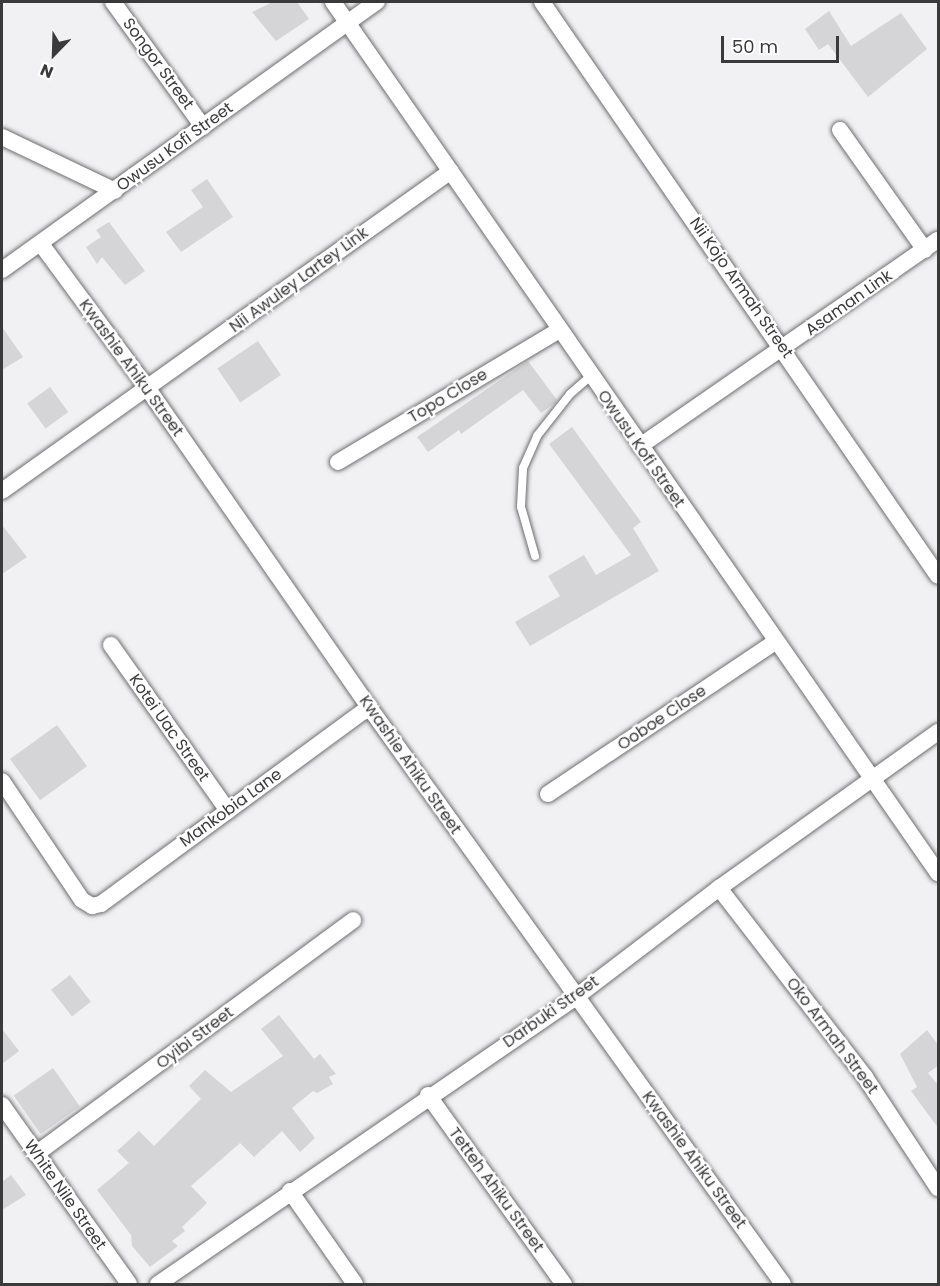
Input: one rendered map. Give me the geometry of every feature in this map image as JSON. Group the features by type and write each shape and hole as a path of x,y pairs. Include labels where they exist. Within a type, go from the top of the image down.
{"street":[{"name":"Songor Street","path":"113,2 203,127"},
{"name":"Owusu Kofi Street","path":"333,2 775,642 939,873"},
{"name":"Owusu Kofi Street","path":"2,270 377,2"},
{"name":"Nii Kojo Armah Street","path":"542,2 939,576"},
{"path":"840,130 933,249"},
{"path":"2,137 115,191"},
{"name":"Nii Awuley Lartey Link","path":"2,491 451,171"},
{"name":"Kwashie Ahiku Street","path":"41,244 148,389 369,707 783,1284"},
{"name":"Asaman Link","path":"640,446 933,249"},
{"name":"Topo Close","path":"338,462 559,330"},
{"name":"Ooboe Close","path":"548,794 775,642"},
{"name":"Kotei Uac Street","path":"111,645 228,811"},
{"name":"Mankobia Lane","path":"2,781 82,900 92,906 101,904 369,707"},
{"name":"Darbuki Street","path":"158,1284 428,1095 576,997 719,888 939,732"},
{"name":"Oko Armah Street","path":"719,888 865,1077 939,1188"},
{"name":"Oyibi Street","path":"36,1154 353,920"},
{"name":"Tetteh Ahiku Street","path":"428,1095 564,1284"},
{"name":"White Nile Street","path":"2,1105 129,1284"},
{"path":"290,1191 356,1284"}],"lane":[{"path":"535,556 521,507 523,468 537,436 570,394 591,376"}],"building":[{"path":"273,2 297,2 309,19 276,41 252,12"},
{"path":"829,11 851,46 901,13 927,49 868,97 828,44 819,50 805,29"},
{"path":"207,179 233,217 181,252 166,232 203,207 191,190"},
{"path":"109,222 145,271 125,285 102,257 97,264 86,247 101,237 96,230"},
{"path":"2,327 23,357 2,370"},
{"path":"258,341 281,375 240,402 217,368"},
{"path":"528,361 557,400 555,403 541,413 523,390 461,434 459,430 428,452 417,437"},
{"path":"50,387 68,412 46,429 27,403"},
{"path":"572,427 641,522 633,528 659,571 530,646 515,622 560,596 548,576 584,555 596,575 631,555 549,444"},
{"path":"2,525 27,557 2,574"},
{"path":"57,725 87,766 40,800 10,759"},
{"path":"70,975 91,1002 72,1017 51,990"},
{"path":"279,1015 314,1059 320,1054 336,1074 329,1077 333,1084 317,1093 313,1091 292,1108 315,1138 300,1152 282,1131 254,1157 240,1143 191,1186 207,1203 182,1227 185,1231 172,1241 178,1246 150,1267 132,1246 131,1235 97,1190 129,1163 117,1151 139,1131 154,1146 201,1099 189,1086 205,1070 231,1092 283,1056 261,1029"},
{"path":"2,1029 19,1051 2,1064"},
{"path":"927,1030 939,1046 939,1065 928,1073 939,1086 939,1129 911,1091 917,1087 900,1054"},
{"path":"53,1068 80,1107 41,1134 14,1096"},
{"path":"11,1175 26,1195 2,1210 2,1182"}]}
